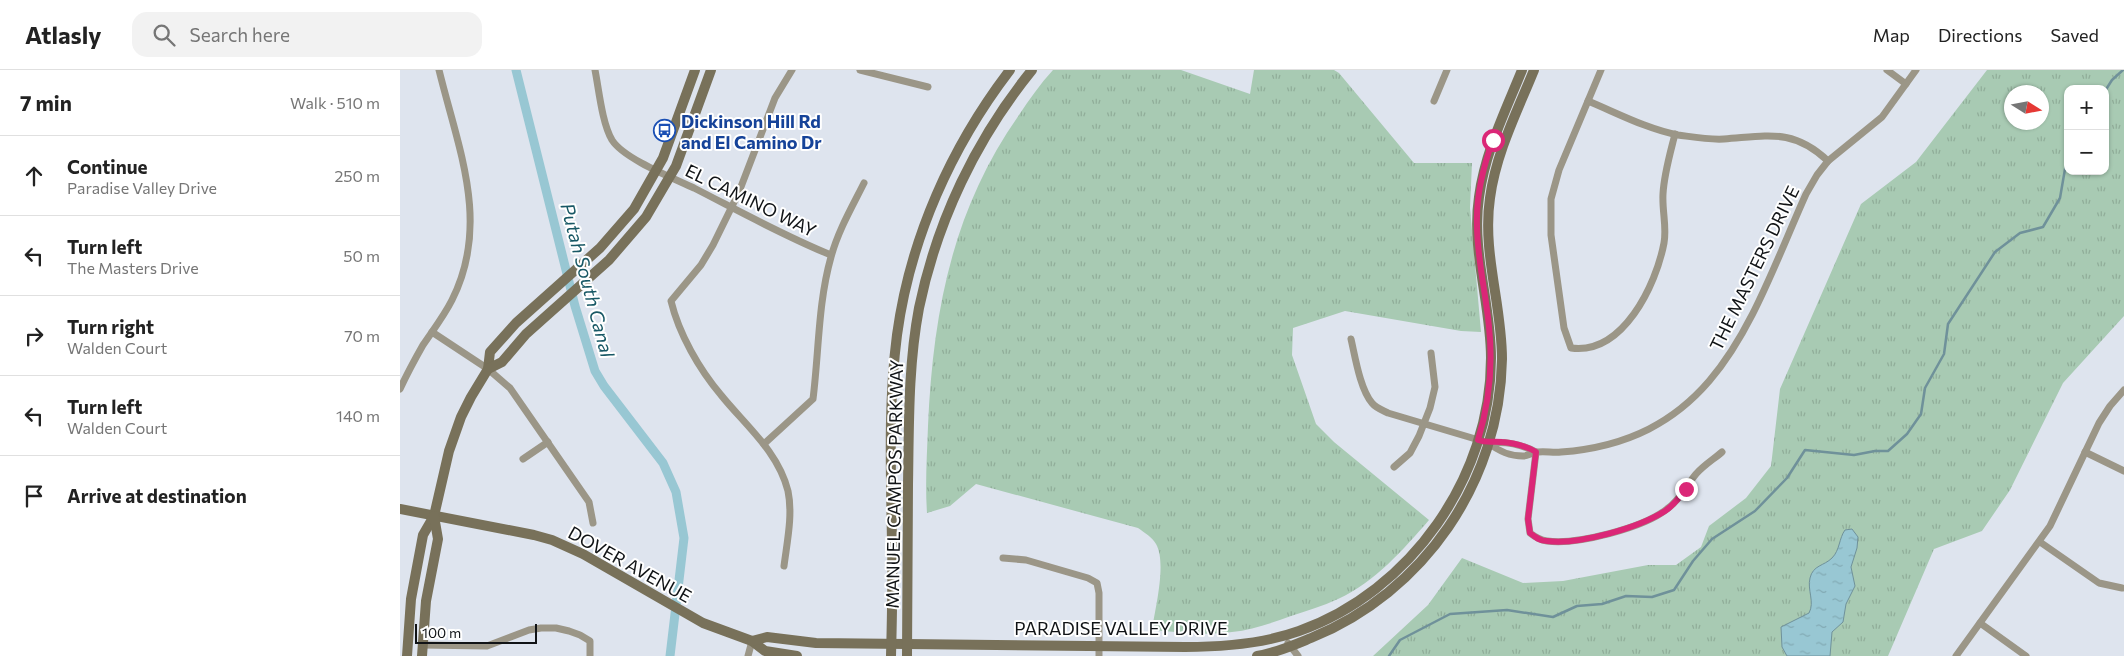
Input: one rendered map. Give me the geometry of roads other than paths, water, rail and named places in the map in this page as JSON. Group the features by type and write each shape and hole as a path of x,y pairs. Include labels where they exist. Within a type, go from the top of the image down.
{"street":[{"path":"400,389 452,301 460,284 470,247 472,226 468,188 439,70"},
{"name":"EL CAMINO WAY","path":"595,70 607,127 612,140 630,156 800,242 831,255"},
{"path":"407,656 411,599 423,535 434,516 449,451 461,417 488,369 490,352 516,323 617,230 634,208 657,170 672,136 695,70"},
{"path":"488,369 502,362 526,334 628,239 646,217 670,177 711,70"},
{"path":"784,566 790,519 788,492 782,473 774,456 719,393 705,373 680,326 671,301 701,265 747,173 774,98 792,70"},
{"path":"860,70 928,88"},
{"name":"MANUEL CAMPOS PARKWAY","path":"891,656 892,392 897,334 903,303 920,239 942,181 972,125 1010,70"},
{"name":"MANUEL CAMPOS PARKWAY","path":"907,656 909,393 920,308 936,245 973,158 999,114 1032,70"},
{"path":"1434,101 1446,70"},
{"name":"PARADISE VALLEY DRIVE","path":"891,644 1099,651 1210,647 1237,644 1285,636 1319,623 1382,584 1413,555 1444,514 1483,442 1491,359 1489,328 1478,245 1478,198 1487,157 1522,70"},
{"name":"PARADISE VALLEY DRIVE","path":"1257,656 1289,651 1372,605 1389,593 1421,562 1454,520 1468,496 1483,442 1499,398 1502,358 1500,326 1489,245 1489,199 1498,160 1534,70"},
{"path":"1601,70 1554,184 1550,216 1564,328 1571,348 1597,346 1618,332 1632,316 1654,280 1664,241 1664,179 1675,134"},
{"path":"1887,70 1906,84"},
{"name":"THE MASTERS DRIVE","path":"1351,339 1370,401 1378,408 1388,413 1483,442 1497,451 1524,456 1536,452 1582,450 1607,445 1638,434 1674,413 1706,386 1737,344 1806,194 1817,175 1828,162 1882,117 1916,70"},
{"path":"1588,101 1675,134 1709,139 1769,135 1787,137 1804,143 1817,151 1828,162"},
{"path":"764,444 813,399 822,299 831,255 864,183"},
{"path":"432,332 488,369 510,388 589,502 593,523"},
{"path":"1394,467 1410,452 1424,424 1435,387 1431,353"},
{"path":"1956,656 2040,542 2050,526 2085,452 2110,406 2124,390"},
{"path":"523,459 548,442"},
{"path":"1536,452 1528,519 1530,533 1537,539 1547,541 1608,533 1654,517 1677,501 1696,474 1722,452"},
{"path":"2085,452 2124,471"},
{"name":"DOVER AVENUE","path":"400,509 552,540 583,554 682,612 722,632 752,641 765,651 797,656"},
{"path":"422,656 426,601 438,539 434,516"},
{"path":"2040,542 2099,582 2122,588"},
{"path":"1003,558 1026,560 1088,578 1097,583 1099,593 1099,651"},
{"path":"1980,624 2026,656"},
{"path":"422,645 487,646 529,630 556,628 580,635 590,641 590,656"},
{"path":"1285,636 1289,651 1298,656"},
{"name":"DOVER AVENUE","path":"752,641 767,637 816,643 891,644"},
{"path":"748,656 752,641"}],"water":[{"path":"1852,529 1858,537 1857,548 1851,567 1855,586 1846,604 1843,622 1832,632 1830,656 1787,656 1782,647 1781,627 1809,613 1811,609 1809,582 1811,574 1816,568 1832,558 1837,551 1845,530"}],"waterway":[{"name":"Putah South Canal","path":"516,70 575,306 595,371 604,386 663,463 676,492 684,538 670,656"},
{"path":"2109,85 2123,70"},
{"path":"1389,656 1400,640 1450,614 1507,610 1553,617 1577,606 1602,604 1626,596 1652,597 1674,590 1693,561 1712,539 1755,511 1787,478 1805,450 1854,455 1875,451 1888,451 1907,434 1921,414 1925,388 1944,354 1948,324 1995,252 2020,233 2043,227 2060,198 2064,175"}],"place":[{"name":"Dickinson Hill Rd and El Camino Dr","path":"665,131"}]}
